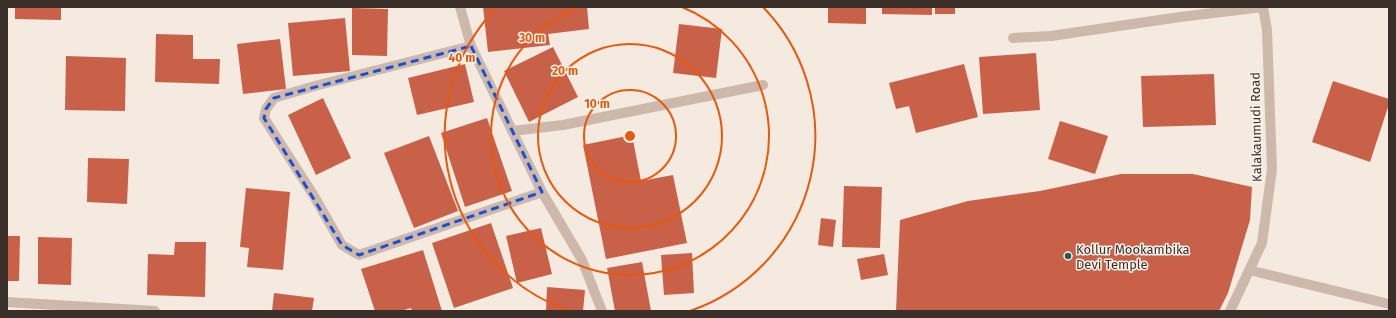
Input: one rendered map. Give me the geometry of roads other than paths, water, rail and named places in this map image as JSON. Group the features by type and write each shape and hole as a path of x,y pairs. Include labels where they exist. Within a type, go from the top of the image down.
{"street":[{"path":"460,7 471,46 542,192 582,260 602,311"},
{"path":"1013,38 1051,36 1180,17 1263,7"},
{"name":"Kalakaumudi Road","path":"1230,311 1262,243 1272,169 1267,30 1263,7"},
{"path":"471,46 310,87 274,98 266,109 264,118 314,196 342,245 359,255 542,192"},
{"path":"512,130 563,125 763,85"},
{"path":"1249,270 1389,304"},
{"path":"7,302 155,311"}],"place":[{"name":"Kollur Mookambika Devi Temple","path":"1068,256"}]}
